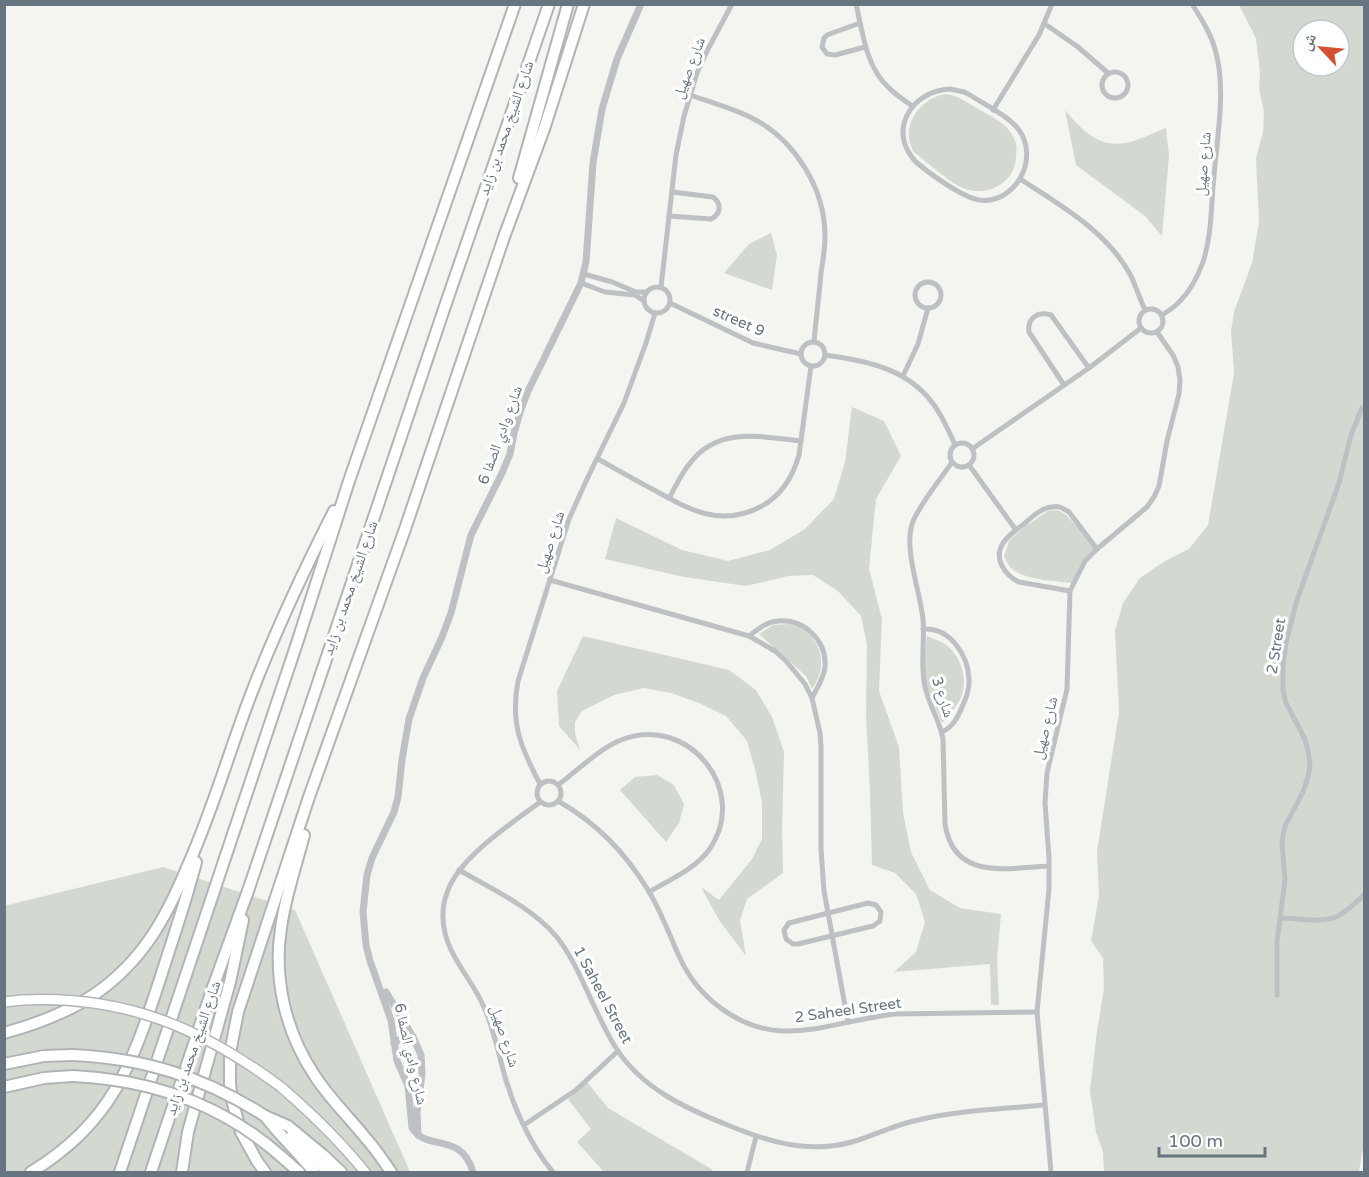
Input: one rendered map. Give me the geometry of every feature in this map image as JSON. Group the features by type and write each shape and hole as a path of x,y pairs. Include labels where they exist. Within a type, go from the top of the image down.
{"highway":[{"name":"شارع الشيخ محمد بن زايد","path":"120,1173 349,481 515,4"},
{"name":"شارع الشيخ محمد بن زايد","path":"151,1173 549,4"},
{"path":"504,237 568,4"},
{"path":"265,1173 248,1147 236,1116 230,1084 230,1053 238,1012 309,797 541,137 584,4"},
{"path":"31,1173 63,1151 81,1134 98,1116 125,1074 144,1029 183,908 204,830 247,707 304,571 349,481"},
{"path":"309,797 304,833 281,928 279,967 284,1006 296,1043 315,1077 365,1136 391,1173"},
{"path":"4,1033 40,1023 79,1005 97,993 129,965 144,948 167,912 204,830"},
{"path":"182,1173 188,1132 235,964 249,888"},
{"path":"4,1064 44,1056 72,1055 118,1058 173,1071 226,1093 265,1116 276,1131 297,1142 342,1173"},
{"path":"4,1087 44,1078 73,1076 130,1082 164,1090 207,1107 247,1129 299,1173"},
{"path":"297,1142 314,1173"},
{"path":"297,1142 328,1173"}],"main road":[{"path":"4,1002 22,1000 90,1002 135,1011 178,1027 220,1047 261,1073 307,1110 333,1135 365,1173"}],"street":[{"name":"شارع وادي الصفا 6","path":"418,1135 411,1124 408,1086 397,1061 391,1020 364,937 364,893 372,858 394,812 398,797 409,719 451,612 471,535 494,492 510,454 513,433 520,412 584,274 593,163 602,109 617,59 641,4"},
{"name":"شارع صهيل","path":"661,287 679,135 690,95 707,51 732,4"},
{"path":"856,4 865,47 878,75 888,87 912,106"},
{"path":"993,110 1045,24 1052,4"},
{"name":"شارع صهيل","path":"1162,315 1180,302 1197,277 1205,255 1209,232 1220,105 1220,70 1211,37 1192,4"},
{"path":"860,23 827,35 822,47 831,55 865,47"},
{"path":"1045,24 1078,47 1108,73 1117,72 1124,75 1128,87 1124,95 1111,98 1104,93 1102,84 1108,73"},
{"path":"950,89 964,92 993,110 1014,124 1024,140 1027,160 1025,170 1008,193 991,200 964,195 910,157 903,139 903,129 912,106 922,97 931,92 950,89"},
{"path":"690,95 745,115 778,135 793,151 816,190 822,211 825,236 813,342"},
{"path":"1020,179 1070,210 1109,246 1130,275 1145,310"},
{"path":"669,216 711,219 720,209 713,197 672,192"},
{"path":"584,274 612,282 644,301"},
{"path":"592,287 596,277"},
{"path":"581,283 605,292 646,292 653,287 661,287 669,295 670,303 666,310 655,313 647,309 644,301 646,292"},
{"path":"926,283 937,286 941,294 936,305 928,308 918,303 915,295 918,287 926,283"},
{"name":"street 9","path":"670,303 753,343 801,354"},
{"path":"903,376 918,344 928,308"},
{"path":"1145,310 1156,310 1162,315 1163,322 1157,332 1146,333 1139,325 1139,316 1145,310"},
{"name":"شارع صهيل","path":"540,784 520,741 515,721 514,707 518,681 569,519 628,393 655,313"},
{"path":"1064,385 1029,332 1028,326 1034,316 1045,313 1051,315 1089,368"},
{"path":"972,449 1089,368 1141,328"},
{"name":"شارع صهيل","path":"1051,1173 1037,1012 1049,866 1045,789 1067,689 1070,591 1085,561 1147,507 1159,486 1180,380 1173,355 1157,332"},
{"path":"813,342 823,347 825,355 822,362 810,366 803,362 801,354 803,346 813,342"},
{"path":"825,355 881,366 903,376 915,385 938,411 955,445"},
{"path":"598,459 681,506 705,515 731,516 755,510 776,496 791,478 798,461 810,366"},
{"name":"2 Street","path":"1277,995 1277,954 1285,880 1283,834 1303,792 1310,765 1305,739 1286,702 1282,665 1297,600 1339,483 1351,435 1362,408"},
{"path":"669,498 694,458 719,440 744,436 801,441"},
{"path":"963,443 972,449 974,456 969,465 962,467 952,462 950,455 955,445 963,443"},
{"name":"3 شارع","path":"952,462 917,513 910,535 923,619 922,662 925,688 942,732 944,747 947,834 957,852 973,865 994,869 1049,866"},
{"path":"969,465 1016,530"},
{"path":"1070,591 1012,579 1002,567 1000,559 1003,543 1043,509 1057,506 1069,512 1097,549"},
{"path":"550,580 749,636 775,651 800,678 812,698 820,733 821,849 827,913 848,1022"},
{"path":"749,636 761,626 777,621 792,622 807,628 818,639 824,654 825,669 812,698"},
{"path":"923,629 938,630 948,636 957,646 968,668 969,682 961,710 952,726 942,732"},
{"path":"558,785 606,747 632,736 648,734 664,736 693,749 704,760 713,772 722,803 722,819 717,834 710,848 700,860 650,892"},
{"path":"552,781 558,785 561,793 555,804 547,805 540,802 537,795 540,784 552,781"},
{"name":"2 Saheel Street","path":"558,801 586,818 620,850 650,892 665,920 680,958 696,984 708,998 736,1018 765,1029 779,1031 809,1030 874,1017 915,1013 1037,1012"},
{"name":"شارع صهيل","path":"540,802 481,848 459,870 449,886 443,906 443,920 450,948 483,1004 497,1043 507,1083 524,1125 553,1173"},
{"name":"1 Saheel Street","path":"459,870 532,914 556,937 570,958 601,1023 618,1051 646,1081 695,1112 756,1137 798,1146 832,1146 864,1139 902,1124 926,1118 1044,1105"},
{"path":"1280,918 1335,917 1365,896"},
{"path":"868,903 876,905 881,912 882,916 877,924 832,936 793,944 786,939 784,930 789,923 868,903"},
{"name":"شارع وادي الصفا 6","path":"376,977 418,1046 422,1064 417,1112 418,1135"},
{"path":"394,1043 403,1038 413,1037"},
{"path":"524,1125 576,1090 618,1051"},
{"path":"408,1086 420,1084"},
{"path":"418,1135 455,1147 467,1158 473,1173"},
{"path":"747,1173 756,1137"}],"shaded area":[{"path":"1239,5 1364,5 1364,1142 1359,1172 1104,1172 1103,1152 1096,1132 1090,1091 1104,988 1103,958 1091,941 1099,896 1097,851 1119,712 1115,631 1123,603 1140,578 1165,561 1189,549 1208,525 1234,373 1231,331 1234,312 1252,263 1259,222 1256,158 1263,132 1264,112 1259,89 1260,73 1256,38"},
{"path":"945,94 959,98 994,118 1011,133 1016,147 1015,166 1006,181 999,186 981,191 963,188 914,152 909,133 914,115 927,102"},
{"path":"1065,110 1091,136 1106,143 1129,142 1166,128 1169,156 1162,236 1145,216 1076,165"},
{"path":"771,233 777,255 772,290 724,273 749,244"},
{"path":"852,407 884,421 901,456 876,499 869,569 882,619 879,691 899,747 903,813 911,852 930,890 960,908 1001,914 997,958 999,1005 991,1005 990,964 894,972 916,952 925,922 916,894 895,873 872,865 866,715 867,645 861,616 838,591 813,575 788,576 746,586 684,577 605,559 616,518 682,550 728,561 770,550 805,529 834,499 845,462"},
{"path":"1057,510 1065,514 1096,546 1082,562 1072,583 1023,575 1011,568 1004,556 1009,541 1023,528 1048,511"},
{"path":"790,624 807,632 820,652 821,667 812,689 806,676 759,634 773,625"},
{"path":"583,636 729,670 756,690 772,717 784,752 783,873 747,899 740,920 746,956 719,920 701,887 719,900 752,859 762,839 762,802 747,741 726,716 671,693 644,688 614,695 582,711 575,722 575,733 580,750 559,726 557,691"},
{"path":"927,636 951,649 960,662 964,677 960,700 942,723 926,684 924,661"},
{"path":"657,775 674,785 684,804 679,823 666,842 620,790 635,777"},
{"path":"163,867 295,910 410,1172 5,1172 4,906"},
{"path":"587,1082 608,1108 713,1170 711,1172 604,1172 577,1142 591,1129 568,1099"}]}
